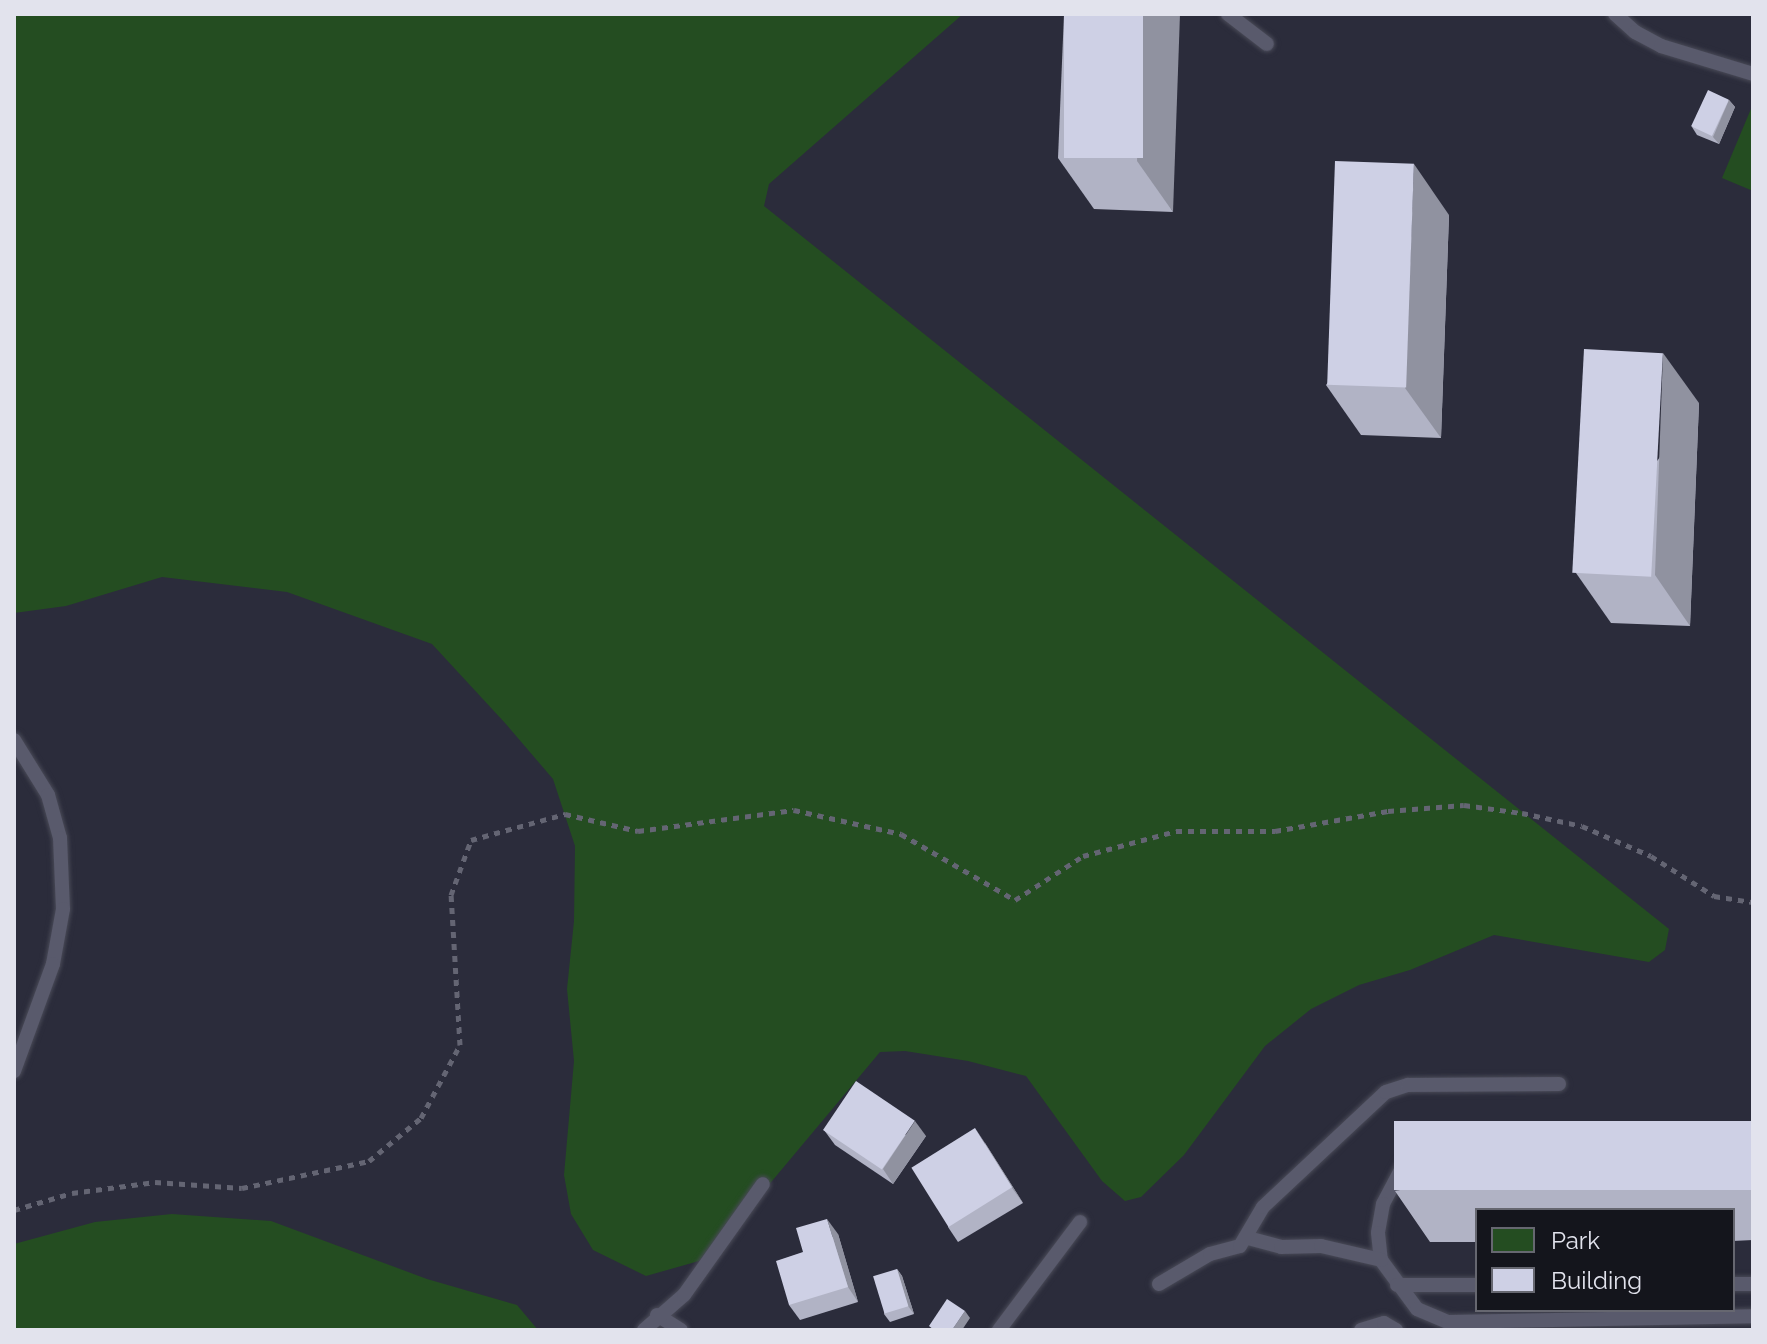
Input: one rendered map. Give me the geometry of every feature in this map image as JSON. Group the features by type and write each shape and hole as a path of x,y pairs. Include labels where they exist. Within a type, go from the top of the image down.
{"lane":[{"path":"1228,14 1267,44"},
{"path":"1615,14 1635,32 1661,46 1753,74"},
{"path":"14,740 48,795 60,838 63,909 53,964 14,1071"},
{"path":"1159,1284 1210,1254 1240,1246 1248,1238 1250,1227 1263,1207 1386,1092 1408,1085 1559,1084"},
{"path":"1411,1149 1383,1204 1378,1233 1381,1260 1417,1309 1448,1322 1753,1316"},
{"path":"644,1330 657,1315 684,1295 763,1184"},
{"path":"999,1330 1080,1222"},
{"path":"1248,1238 1281,1247 1321,1246 1381,1260"},
{"path":"1397,1285 1475,1285"},
{"path":"657,1315 681,1330"},
{"path":"1361,1330 1384,1323 1396,1330"}],"path":[{"path":"14,1210 72,1193 155,1182 242,1188 369,1161 421,1118 460,1045 451,895 471,840 565,814 638,831 794,810 901,834 1015,900 1083,856 1176,831 1275,831 1388,811 1464,805 1582,826 1651,856 1714,896 1753,902"}],"green space":[{"path":"14,14 963,14 769,184 764,206 1669,929 1665,950 1649,962 1494,935 1410,970 1359,985 1311,1009 1265,1046 1184,1155 1141,1197 1125,1201 1102,1181 1026,1076 968,1061 905,1051 880,1052 742,1217 699,1261 646,1276 593,1250 571,1214 564,1175 574,1061 567,989 574,921 575,846 553,779 505,723 432,644 287,592 162,577 66,606 14,613"},
{"path":"1753,104 1753,191 1722,178"},
{"path":"172,1214 271,1221 427,1279 517,1305 538,1330 14,1330 14,1244 95,1222"}],"building":[{"path":"1064,14 1143,14 1143,158 1064,158"},
{"path":"1708,90 1729,100 1712,136 1691,126"},
{"path":"1335,161 1414,164 1406,388 1327,385"},
{"path":"1584,349 1663,353 1651,577 1572,573"},
{"path":"856,1081 915,1121 882,1170 823,1130"},
{"path":"1394,1121 1753,1121 1753,1190 1394,1190"},
{"path":"975,1128 1012,1187 948,1227 911,1168"},
{"path":"827,1219 848,1287 789,1305 776,1261 803,1252 796,1228"},
{"path":"897,1269 908,1306 884,1314 873,1276"},
{"path":"947,1299 965,1311 952,1330 934,1330 929,1326"}]}
